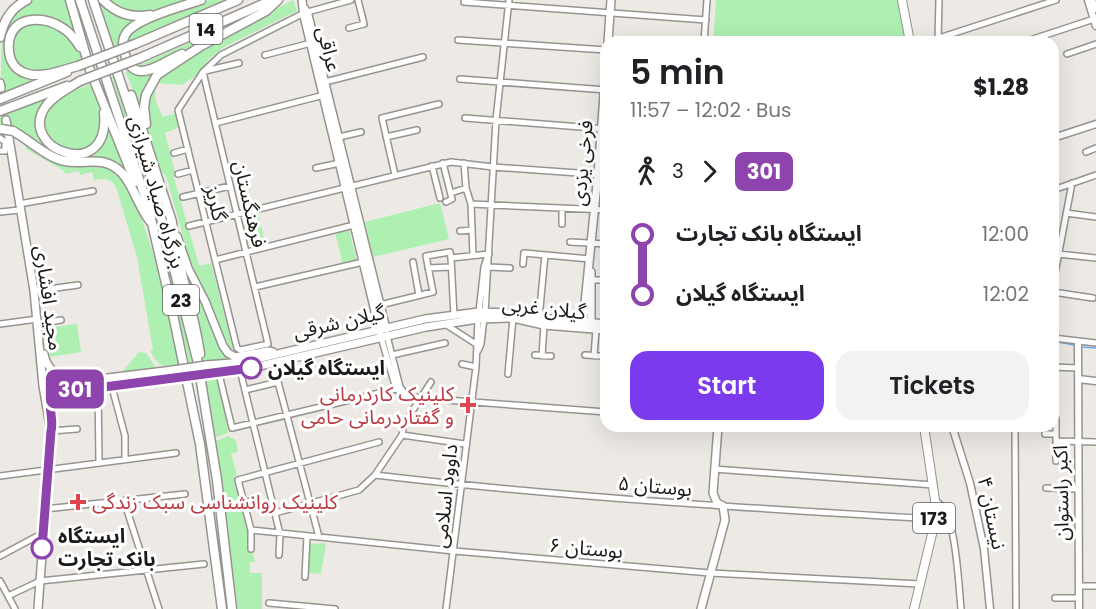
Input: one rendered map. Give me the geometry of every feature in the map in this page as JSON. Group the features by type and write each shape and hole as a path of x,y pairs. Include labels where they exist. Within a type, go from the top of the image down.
{"highway":[{"path":"0,38 3,26 15,8 27,0"},
{"path":"70,0 85,55 102,102 152,224"},
{"name":"بزرگراه صیاد شیرازی","path":"80,0 148,206 185,365 200,444 222,609"},
{"name":"بزرگراه صیاد شیرازی","path":"93,0 145,155 190,337 204,367 232,609"},
{"path":"104,0 118,12 131,16 162,14"},
{"path":"201,0 135,25 125,34 124,51 135,71 146,72 201,46 266,11 278,0"},
{"name":"14","path":"0,99 60,76 78,66 238,0"},
{"name":"14","path":"0,111 140,57 272,0"},
{"path":"78,66 44,75 25,73 15,66 9,54 11,34 16,27 26,21 33,19 47,21 68,32 85,55"},
{"path":"149,145 144,107 147,89 157,75 201,46"},
{"path":"119,74 129,88 172,222 174,240 204,367"},
{"path":"80,81 52,99 42,113 40,124 50,144 56,150 70,155 81,154 93,148 100,140 104,130 102,102"},
{"path":"0,132 11,133 57,159 71,162 97,160 117,169 130,184 140,208 152,224"}],"main road":[{"path":"608,36 611,0"},
{"path":"902,0 909,36"},
{"name":"عراقی","path":"304,7 310,43 339,137 354,225 382,328"},
{"name":"عراقی","path":"304,7 325,82 339,163 348,187 380,305 382,328"},
{"path":"0,82 1,88"},
{"name":"مجید افشاری","path":"6,120 11,133 19,207 34,291 44,390 51,431 38,609"},
{"name":"فرخی یزدی","path":"580,324 584,313 600,184"},
{"path":"172,222 188,268 205,301 225,350 235,357 268,351 279,353"},
{"name":"فرخی یزدی","path":"590,259 592,280 590,313 593,327"},
{"name":"گیلان غربی","path":"482,315 513,313 600,329"},
{"name":"گیلان شرقی","path":"204,367 243,362 425,319 482,315"},
{"name":"گیلان شرقی","path":"204,367 240,370 482,315"},
{"name":"گیلان غربی","path":"482,315 513,318 544,325 580,324"},
{"path":"38,324 45,359 54,372 64,378 98,384"},
{"name":"گیلان غربی","path":"593,327 600,325"},
{"path":"382,328 384,337"},
{"path":"369,331 372,340"},
{"path":"322,343 324,351"},
{"path":"44,390 174,374 204,367"},
{"path":"44,390 59,391 98,384"},
{"path":"51,431 53,423 50,400 59,391"},
{"path":"701,609 725,520 723,506 717,503 713,493 717,432"},
{"name":"173","path":"914,609 934,519 934,485 925,432"}],"street":[{"name":"گلریز","path":"268,344 240,350 237,348 178,110 203,72 221,55 304,7 351,0"},
{"path":"349,28 364,24 358,0"},
{"path":"705,36 707,0"},
{"path":"938,36 939,0"},
{"path":"950,36 1056,0"},
{"path":"1090,0 1096,9"},
{"path":"1046,36 1095,23 1090,0"},
{"path":"464,2 509,3 706,20"},
{"name":"داوود اسلامی","path":"478,351 476,344 489,267 496,120 509,3"},
{"path":"458,40 600,50"},
{"path":"265,55 310,43"},
{"path":"1067,54 1096,44"},
{"path":"325,82 423,57"},
{"path":"203,72 239,63"},
{"name":"فرهنگستان","path":"203,72 268,344"},
{"path":"460,80 600,90"},
{"path":"216,123 326,94"},
{"path":"395,175 382,118 439,105"},
{"path":"465,118 600,129"},
{"path":"1059,136 1096,124"},
{"path":"386,137 417,130"},
{"path":"0,132 5,142 3,151"},
{"path":"339,137 362,132"},
{"path":"1086,152 1096,148"},
{"path":"174,153 188,149"},
{"path":"316,168 339,163"},
{"path":"189,226 443,163 600,174"},
{"path":"432,166 443,200 452,199 443,163"},
{"path":"464,163 466,188 471,204 473,255"},
{"path":"178,174 193,170"},
{"path":"1059,188 1096,176"},
{"path":"1072,183 1059,254 1096,258"},
{"path":"183,197 230,186"},
{"path":"451,193 466,188"},
{"path":"0,212 93,191"},
{"path":"471,204 600,210"},
{"path":"562,208 562,224"},
{"path":"1066,213 1096,217"},
{"path":"215,260 354,225"},
{"path":"460,231 472,230"},
{"path":"570,242 600,244"},
{"path":"380,305 433,292 426,256 450,252 454,316"},
{"path":"523,264 524,253 590,259"},
{"path":"451,258 489,254"},
{"name":"داوود اسلامی","path":"446,609 465,444 478,351 481,344 484,267 489,254"},
{"path":"539,318 545,255"},
{"path":"255,287 363,262"},
{"path":"413,262 419,295"},
{"path":"428,268 451,267"},
{"path":"489,267 510,268"},
{"path":"592,280 600,280"},
{"path":"34,291 78,285"},
{"path":"1059,293 1093,298"},
{"path":"508,374 513,318"},
{"path":"0,324 38,324 61,320"},
{"path":"445,324 476,344"},
{"path":"542,356 544,325"},
{"path":"593,327 594,356"},
{"path":"384,337 392,355 400,387 406,395"},
{"path":"384,337 396,389"},
{"path":"1059,339 1096,344"},
{"name":"اکبر راستوان","path":"1078,342 1079,609"},
{"path":"392,355 445,343"},
{"path":"535,355 551,356"},
{"path":"585,355 600,356"},
{"path":"273,363 319,537"},
{"path":"462,364 476,367"},
{"path":"1059,367 1078,368"},
{"path":"240,370 280,534 279,555"},
{"path":"220,378 232,428 396,389 406,395 420,398 600,412"},
{"path":"1078,379 1096,381"},
{"path":"245,390 278,382"},
{"path":"275,513 359,490 375,475 402,435 404,424 431,382"},
{"path":"98,384 99,463"},
{"path":"113,391 124,436 125,459"},
{"path":"51,431 77,429"},
{"name":"نیستان ۴","path":"954,432 970,483 984,549 990,609"},
{"path":"1015,432 1016,609"},
{"path":"1045,434 1056,434 1056,461"},
{"path":"402,435 465,444"},
{"path":"1056,441 1096,442"},
{"path":"251,549 251,530 238,480 379,442"},
{"path":"0,476 176,453"},
{"path":"714,469 934,485"},
{"name":"بوستان ۵","path":"375,475 461,485 723,506 934,519"},
{"path":"1046,488 1078,489"},
{"path":"45,509 185,494"},
{"path":"244,503 257,500"},
{"path":"935,500 944,508 948,520 958,573 961,609"},
{"path":"124,501 159,609"},
{"name":"بوستان ۶","path":"251,530 454,551 710,573 920,584"},
{"path":"0,556 43,533"},
{"path":"305,577 307,536"},
{"path":"8,596 40,581 204,564"},
{"path":"0,581 15,609"},
{"path":"1079,586 1096,586"},
{"path":"1055,598 1079,598"},
{"path":"269,603 335,609"}],"green space":[{"path":"29,0 69,0 80,44 66,28 26,19 7,44 20,71 59,72 0,95 2,37 7,21"},
{"path":"97,0 101,0 125,17 143,20 122,43 114,46"},
{"path":"107,0 193,0 159,10 139,12"},
{"path":"209,0 226,0 125,43 126,37 138,24"},
{"path":"293,0 297,11 224,47 209,59 199,74 182,85 156,83 161,73"},
{"path":"716,0 899,0 905,36 713,36"},
{"path":"40,21 66,35 76,45 84,59 42,72 25,72 16,61 12,51 12,41 18,28"},
{"path":"236,24 148,70 134,67 231,25"},
{"path":"156,68 144,126 125,72 131,69"},
{"path":"116,75 145,169 194,366 190,367 144,181 112,77"},
{"path":"93,83 103,120 95,143 84,150 60,149 49,136 44,125 45,115 58,100"},
{"path":"155,90 156,102 163,117 177,113 180,127 165,133 175,172 174,178 200,266 211,263 233,348 231,351 228,351 189,257 166,176 159,169 152,153 148,117 151,97"},
{"path":"59,93 37,124 39,135 45,145 59,154 90,152 106,117 133,181 118,167 68,160 0,127 0,115"},
{"path":"24,138 53,158 94,162 117,171 134,196 161,277 182,368 163,366 150,351 153,350 137,257 116,187 106,180 94,180 92,172 80,175 79,171 65,174 64,171 26,149"},
{"path":"440,203 449,239 373,257 365,222"},
{"path":"258,212 265,242 249,246 243,222 249,220 248,214"},
{"path":"349,229 357,262 343,265 335,232"},
{"path":"177,244 227,354 261,356 203,365"},
{"path":"77,324 81,352 50,357 46,328"},
{"path":"139,352 146,353 157,369 120,374"},
{"path":"219,374 228,433 214,438 203,376"},
{"path":"228,436 236,440 238,452 231,454 237,475 234,476 255,562 250,562 250,573 262,573 262,609 238,609 214,442"},
{"path":"326,543 321,574 308,573 309,544"}],"waterway":[{"path":"1059,342 1074,345"},
{"path":"1083,347 1096,348"}],"tunnel":[{"path":"1,88 6,120"}],"bus line":[{"name":"301","path":"42,548 53,423 51,396 59,391 251,368"}],"place":[{"name":"ایستگاه گیلان","path":"251,368"},
{"name":"کلینیک کاردرمانی و گفتاردرمانی حامی","path":"468,405"},
{"name":"کلینیک روانشناسی سبک زندگی","path":"78,502"},
{"name":"ایستگاه بانک تجارت","path":"42,548"}]}
